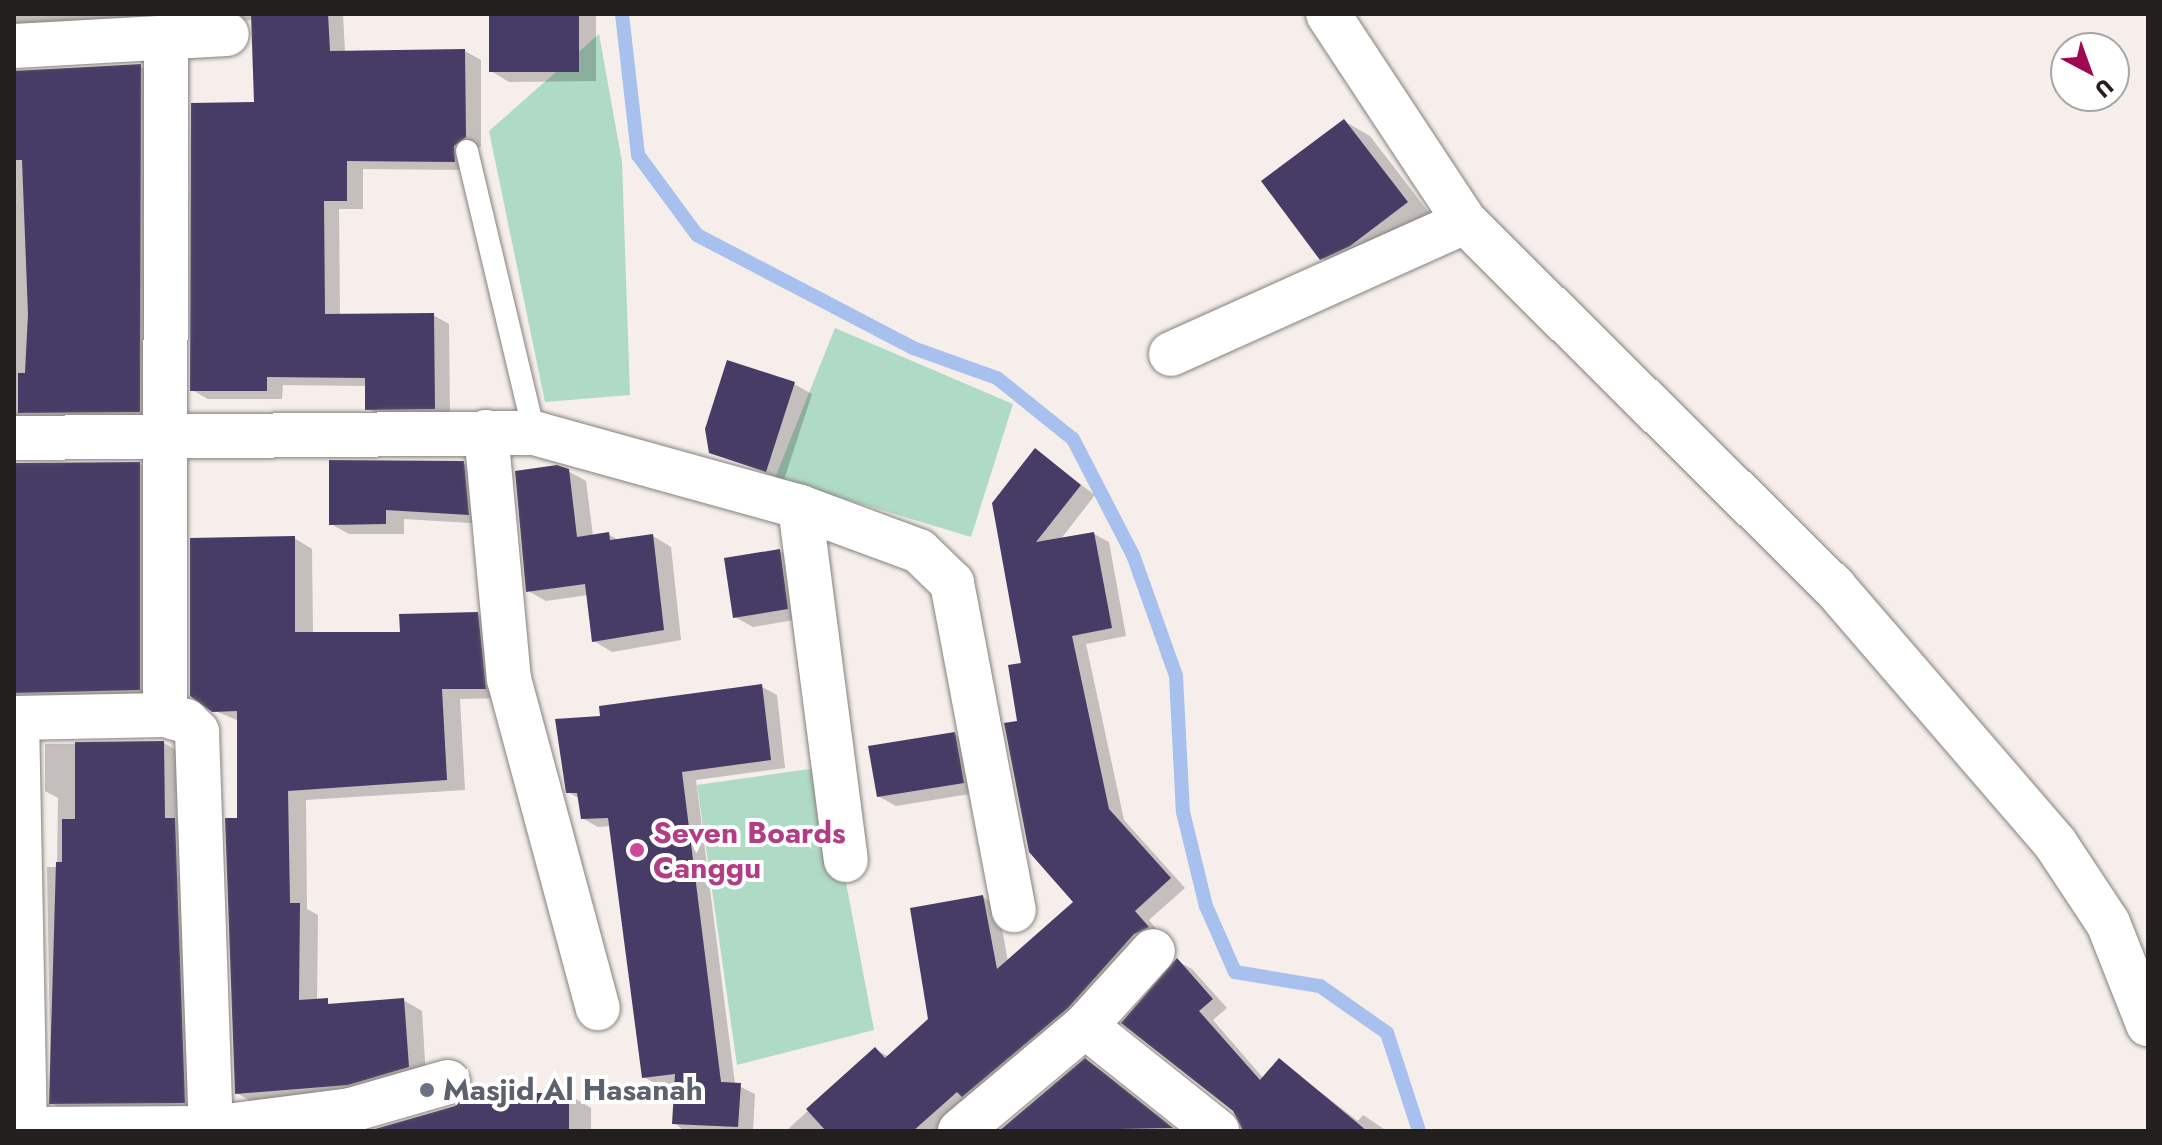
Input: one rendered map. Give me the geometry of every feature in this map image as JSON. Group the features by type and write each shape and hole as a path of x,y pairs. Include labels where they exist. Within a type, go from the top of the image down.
{"street":[{"path":"1328,14 1465,222 1835,588 1924,687 2055,843 2108,923 2148,1024"},
{"path":"34,35 166,38 227,34"},
{"path":"165,715 166,38"},
{"path":"1171,354 1465,222"},
{"path":"486,432 509,679 598,1008"},
{"path":"14,438 534,433 800,507 919,551 952,583 1014,910"},
{"path":"800,507 846,860"},
{"path":"211,1129 197,732 186,721 165,715 15,718 21,1129 211,1129 351,1110 448,1082"},
{"path":"960,1131 1085,1026 1153,951"},
{"path":"1085,1026 1198,1126"}],"lane":[{"path":"467,151 534,433"}],"green space":[{"path":"599,34 622,162 630,395 545,402 489,131"},
{"path":"835,328 1013,404 971,537 775,478"},
{"path":"824,767 874,1030 737,1065 697,785"}],"building":[{"path":"251,14 328,14 330,51 465,49 466,137 454,146 455,162 347,161 347,201 324,201 325,314 434,313 435,409 365,410 365,378 267,377 267,391 190,391 191,103 254,102"},
{"path":"489,14 579,14 579,72 489,72"},
{"path":"141,64 140,412 18,413 18,373 25,373 28,314 22,160 14,160 14,71"},
{"path":"1344,119 1408,202 1350,246 1320,260 1261,181"},
{"path":"727,360 795,382 766,472 709,453 705,429"},
{"path":"1035,448 1081,485 1036,542 1094,532 1112,628 1072,636 1109,809 1171,878 1135,911 1149,927 1134,934 1068,1008 962,1097 957,1092 913,1131 826,1131 806,1109 875,1047 885,1058 928,1019 910,908 983,895 997,969 1073,902 1029,852 1004,723 1017,721 1008,665 1021,663 992,503"},
{"path":"329,460 464,461 469,515 386,510 386,524 329,525"},
{"path":"140,462 140,690 14,693 14,463"},
{"path":"557,465 569,469 577,537 609,532 610,540 653,534 664,630 592,642 585,584 526,592 515,471"},
{"path":"295,536 295,632 400,632 399,614 478,612 486,689 442,689 447,780 288,791 290,903 300,903 299,1000 328,998 328,1004 404,998 409,1067 348,1085 235,1094 225,818 237,818 237,711 212,712 190,696 190,538"},
{"path":"780,549 788,609 733,618 724,558"},
{"path":"762,684 771,760 682,772 721,1082 741,1083 738,1127 672,1124 675,1074 642,1078 608,818 581,819 577,793 566,793 555,719 600,716 599,706"},
{"path":"955,732 964,783 877,797 868,746"},
{"path":"164,741 165,818 175,818 185,1103 49,1104 56,862 62,862 62,819 75,819 75,742"},
{"path":"1177,958 1213,999 1199,1011 1260,1080 1279,1058 1367,1131 1243,1131 1233,1111 1121,1023"},
{"path":"1085,1058 1173,1128 999,1131"},
{"path":"470,1093 569,1093 569,1131 368,1131 455,1106"}],"waterway":[{"path":"622,14 638,155 697,235 913,348 997,378 1073,439 1133,555 1176,676 1183,812 1206,906 1235,972 1320,986 1387,1033 1419,1131"}],"place":[{"name":"Seven Boards Canggu","path":"637,850"},
{"name":"Masjid Al Hasanah","path":"427,1090"}]}
